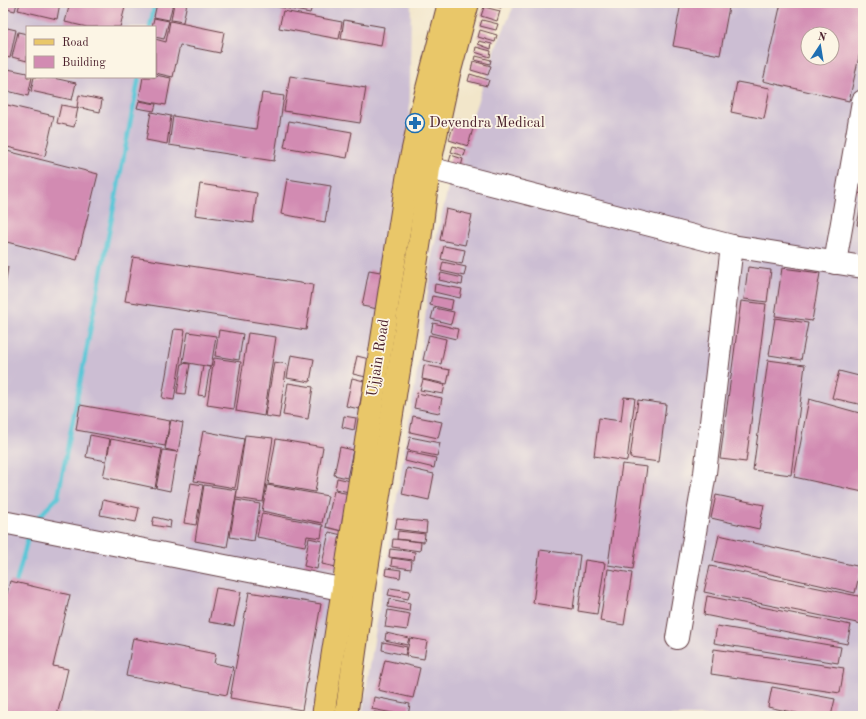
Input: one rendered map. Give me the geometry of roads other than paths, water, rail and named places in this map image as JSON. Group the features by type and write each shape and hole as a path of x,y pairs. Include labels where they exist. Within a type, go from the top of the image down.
{"main road":[{"name":"Ujjain Road","path":"346,716 363,594 419,248 419,168 422,108 449,3"},
{"name":"Ujjain Road","path":"323,716 342,591 419,168 449,74 468,3"}],"street":[{"path":"835,263 863,101"},
{"path":"419,168 732,246 863,267"},
{"path":"677,638 705,473 732,246"},
{"path":"3,522 363,594"}],"waterway":[{"path":"150,26 155,3"},
{"path":"34,522 58,497 139,78"},
{"path":"15,587 29,534"}],"place":[{"name":"Devendra Medical","path":"415,123"}]}
